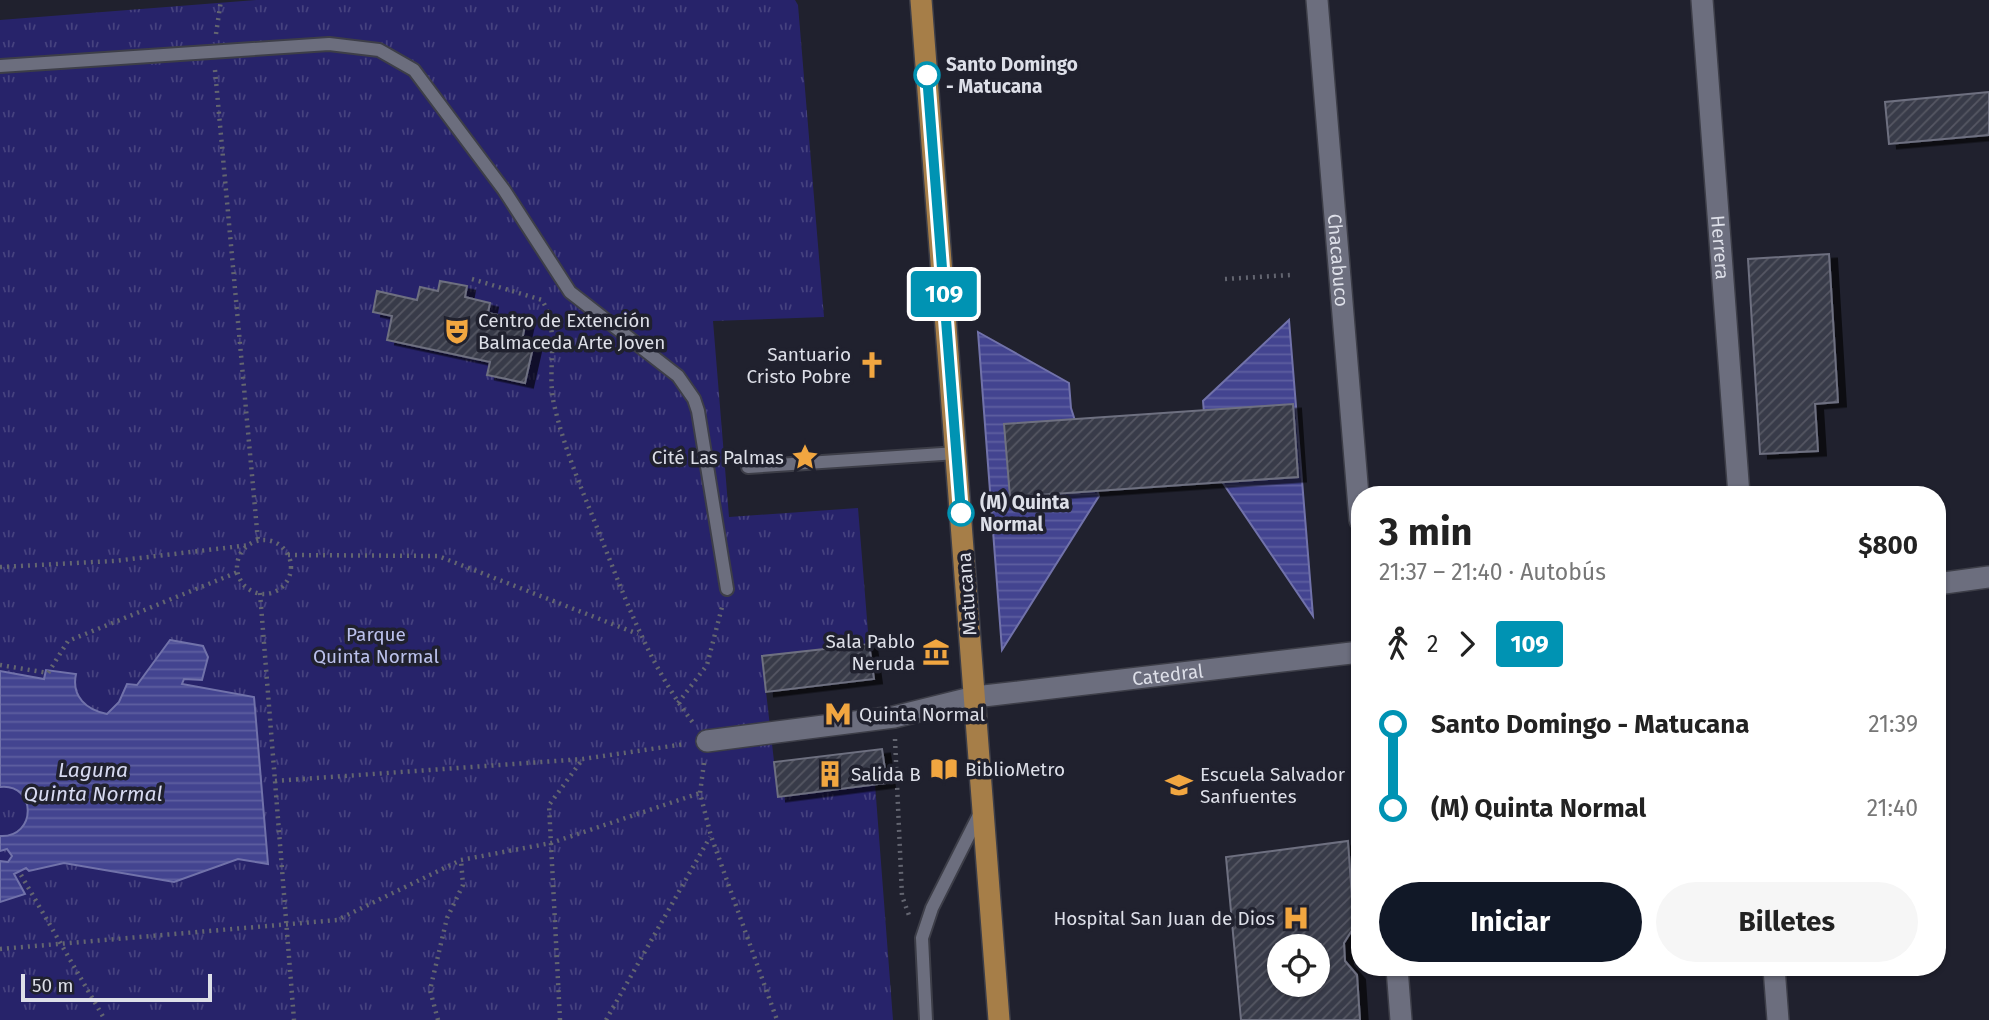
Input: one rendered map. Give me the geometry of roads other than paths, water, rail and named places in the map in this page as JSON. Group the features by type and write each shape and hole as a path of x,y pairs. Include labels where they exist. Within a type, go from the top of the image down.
{"main road":[{"name":"Matucana","path":"921,0 999,1020"}],"street":[{"name":"Chacabuco","path":"1317,0 1357,486"},
{"name":"Herrera","path":"1702,0 1738,486"},
{"path":"1946,583 1989,577"},
{"name":"Catedral","path":"707,741 894,717 975,697 1351,653"},
{"path":"1398,976 1401,1020"},
{"path":"1775,976 1778,1020"}],"lane":[{"path":"0,66 329,44 366,47 394,55 421,77 504,190 570,292 665,364 694,399 727,589"},
{"path":"748,467 957,453"},
{"path":"926,1020 922,938 932,908 984,806"}],"water":[{"path":"1289,320 1313,616 1208,461 1203,401"},
{"path":"978,332 1069,383 1071,408 1099,496 1002,650"},
{"name":"Laguna Quinta Normal","path":"170,640 203,646 208,657 202,680 184,679 182,684 254,697 268,864 238,859 174,882 64,863 29,871 26,868 14,874 25,894 0,902 0,861 8,862 12,856 7,849 0,851 0,836 21,829 28,811 21,793 12,788 0,787 0,671 44,679 46,670 76,674 78,696 87,706 107,714 119,702 127,684 137,685"}],"place":[{"name":"Santo Domingo - Matucana","path":"927,75"},
{"name":"Centro de Extención Balmaceda Arte Joven","path":"457,331"},
{"name":"Santuario Cristo Pobre","path":"872,365"},
{"name":"Cité Las Palmas","path":"805,457"},
{"name":"(M) Quinta Normal","path":"961,513"},
{"name":"Sala Pablo Neruda","path":"936,652"},
{"name":"Quinta Normal","path":"838,714"},
{"name":"BiblioMetro","path":"944,769"},
{"name":"Salida B","path":"830,774"},
{"name":"Escuela Salvador Sanfuentes","path":"1179,785"},
{"name":"Hospital San Juan de Dios","path":"1296,918"}],"park label":[{"name":"Parque Quinta Normal","path":"376,645"}]}
